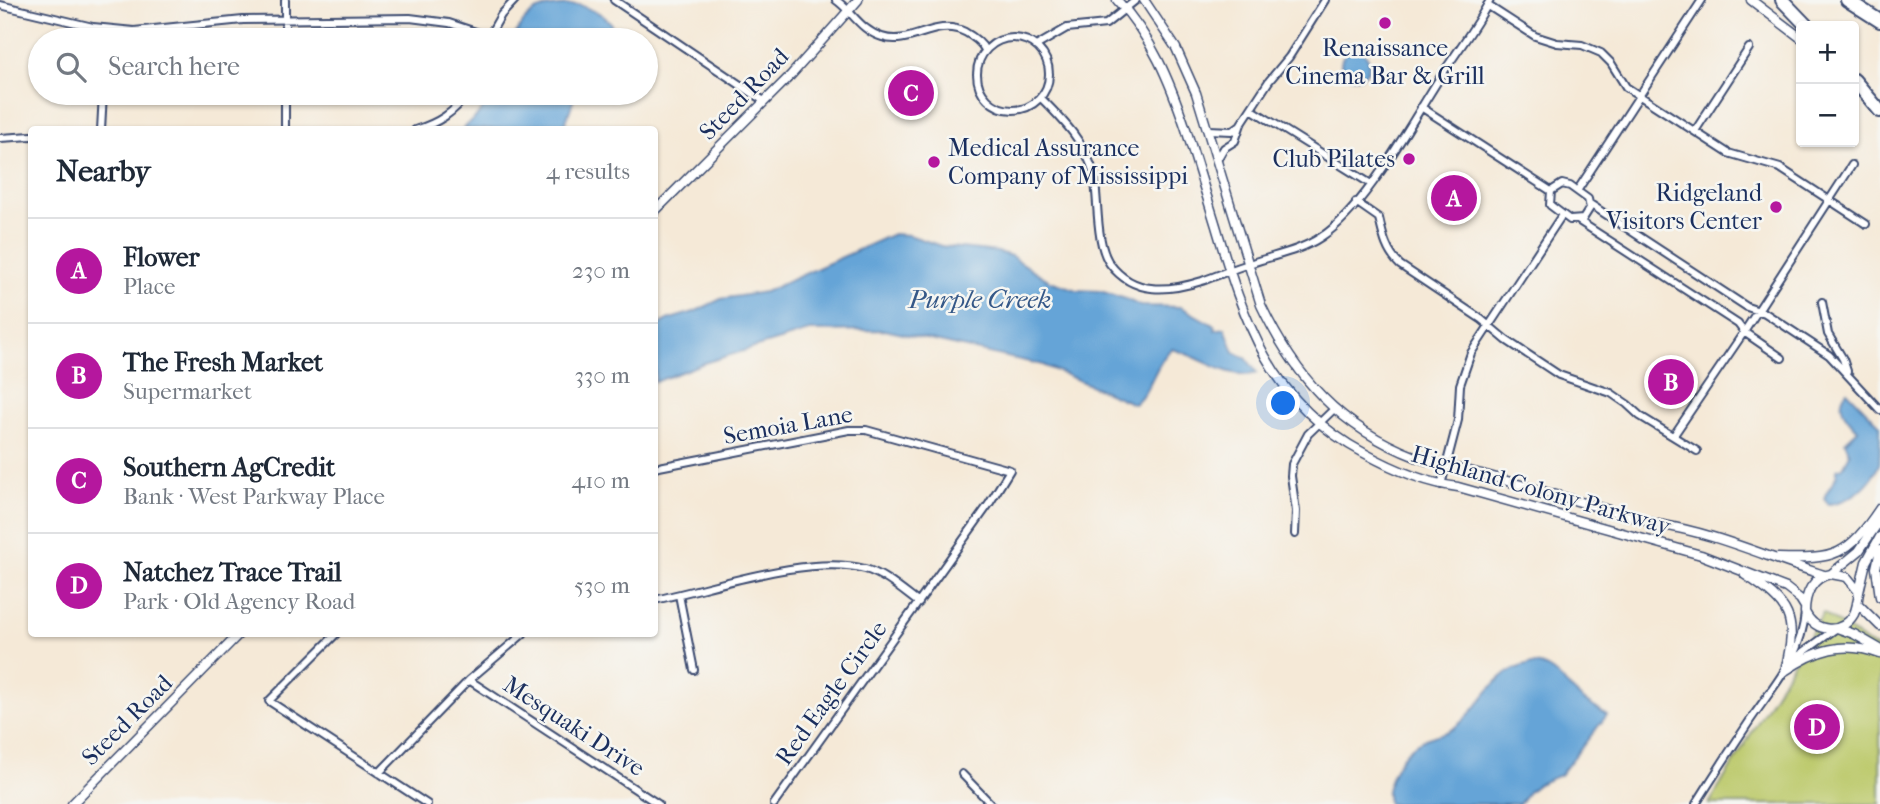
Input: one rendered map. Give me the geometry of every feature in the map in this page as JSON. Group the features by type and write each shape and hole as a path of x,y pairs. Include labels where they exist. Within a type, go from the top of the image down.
{"highway":[{"path":"1782,0 1802,21"},
{"path":"1847,0 1880,21"},
{"path":"1857,84 1880,112"}],"street":[{"path":"285,0 285,28"},
{"path":"494,28 515,0"},
{"path":"614,0 656,28"},
{"path":"836,0 879,37 895,40 944,26 971,36 981,43 985,50"},
{"name":"Steed Road","path":"658,208 764,101 858,0"},
{"name":"Highland Colony Parkway","path":"1116,0 1153,49 1175,97 1245,319 1267,362 1297,401 1320,423 1347,444 1388,466 1441,485 1458,487 1701,555 1786,588 1800,599 1805,610"},
{"path":"1036,46 1067,28 1107,24 1136,0"},
{"name":"Highland Colony Parkway","path":"1143,0 1161,23 1186,68 1208,130 1261,304 1296,367 1334,409 1387,444 1418,457 1657,524 1680,527 1735,542 1827,575"},
{"path":"1217,160 1224,149 1235,141 1241,124 1269,81 1289,57 1325,0"},
{"path":"1577,191 1702,0"},
{"path":"1751,0 1796,34"},
{"path":"1041,98 1058,114 1078,140 1089,161 1094,173 1101,241 1110,263 1129,280 1151,289 1176,289 1229,272 1311,243 1334,227 1371,184 1488,3 1535,36 1557,43 1582,44 1601,53 1611,63 1626,87 1733,155 1780,168 1866,224"},
{"path":"0,5 107,28"},
{"path":"172,28 285,19 425,19 462,28"},
{"path":"658,30 764,101"},
{"path":"1014,37 1036,46 1046,57 1050,72 1041,98 1028,107 1012,111 985,97 977,77 979,61 985,50 999,40 1014,37"},
{"path":"1695,131 1749,47"},
{"path":"1859,92 1880,112"},
{"path":"100,126 102,105"},
{"path":"285,105 285,126"},
{"path":"425,126 441,120 459,105"},
{"path":"1421,107 1551,191"},
{"path":"1251,109 1371,184"},
{"path":"1208,130 1232,131 1241,124"},
{"path":"0,138 28,136"},
{"path":"1674,435 1852,165"},
{"path":"1551,191 1562,184 1585,195 1590,204 1747,307 1765,313 1829,355 1880,410"},
{"path":"1551,191 1550,205 1562,215 1579,221 1738,324 1744,332 1782,358"},
{"path":"1356,202 1379,218 1383,239 1400,265 1559,375 1611,393 1640,416 1697,452"},
{"path":"1579,221 1587,215 1590,204"},
{"path":"1441,485 1458,420 1464,368 1562,215"},
{"path":"1822,302 1828,334 1848,373"},
{"path":"1295,534 1292,464 1308,434 1334,409"},
{"name":"Semoia Lane","path":"658,467 849,429 866,430 1010,470 989,504"},
{"name":"Red Eagle Circle","path":"774,804 989,504"},
{"path":"1774,558 1807,559 1832,555 1857,539 1880,508"},
{"path":"1696,804 1793,660 1802,636 1808,591 1859,551 1880,520"},
{"path":"1793,660 1851,619 1866,562 1880,537"},
{"path":"1880,550 1876,568 1880,597"},
{"path":"658,599 771,573 813,566 847,565 868,569 919,603"},
{"path":"1730,566 1767,590 1785,608 1792,634 1785,671"},
{"path":"1827,575 1847,577 1859,592"},
{"path":"679,594 694,670"},
{"path":"1857,603 1880,626"},
{"path":"1805,610 1819,627 1854,634 1880,651"},
{"name":"Steed Road","path":"72,804 237,637"},
{"path":"333,637 270,701 427,804"},
{"path":"379,773 469,680 519,637"},
{"path":"1785,671 1807,657 1833,647 1880,651"},
{"name":"Mesquaki Drive","path":"469,680 658,804"},
{"path":"962,774 991,804"}],"green space":[{"path":"1823,613 1880,651 1880,804 1709,804"}],"water":[{"path":"580,5 601,14 611,23 611,28 519,28 532,14 557,6"},
{"path":"1355,50 1365,54 1369,64 1365,74 1355,78 1345,74 1341,64 1345,54"},
{"path":"485,105 572,105 564,126 466,126"},
{"name":"Purple Creek","path":"893,234 909,235 941,246 998,252 1011,256 1050,281 1077,290 1100,291 1140,306 1181,307 1215,326 1215,330 1225,328 1234,352 1246,358 1257,373 1247,375 1225,371 1171,349 1145,392 1134,404 1043,365 885,330 809,331 704,363 658,381 658,326 721,299 765,292"},
{"path":"1847,391 1880,425 1879,464 1871,479 1859,491 1844,500 1828,504 1824,499 1825,495 1836,477 1837,469 1843,467 1850,454 1845,442 1858,430 1843,412 1843,396"},
{"path":"1532,664 1553,672 1582,699 1607,715 1560,775 1538,784 1519,804 1389,804 1388,785 1406,753 1417,743 1455,727 1499,680 1519,667"}],"place":[{"name":"Renaissance Cinema Bar & Grill","path":"1385,23"},
{"name":"Southern AgCredit","path":"911,93"},
{"name":"Club Pilates","path":"1409,159"},
{"name":"Medical Assurance Company of Mississippi","path":"934,162"},
{"name":"Flower","path":"1454,198"},
{"name":"Ridgeland Visitors Center","path":"1776,207"},
{"name":"The Fresh Market","path":"1671,382"},
{"name":"Natchez Trace Trail","path":"1817,727"}]}
